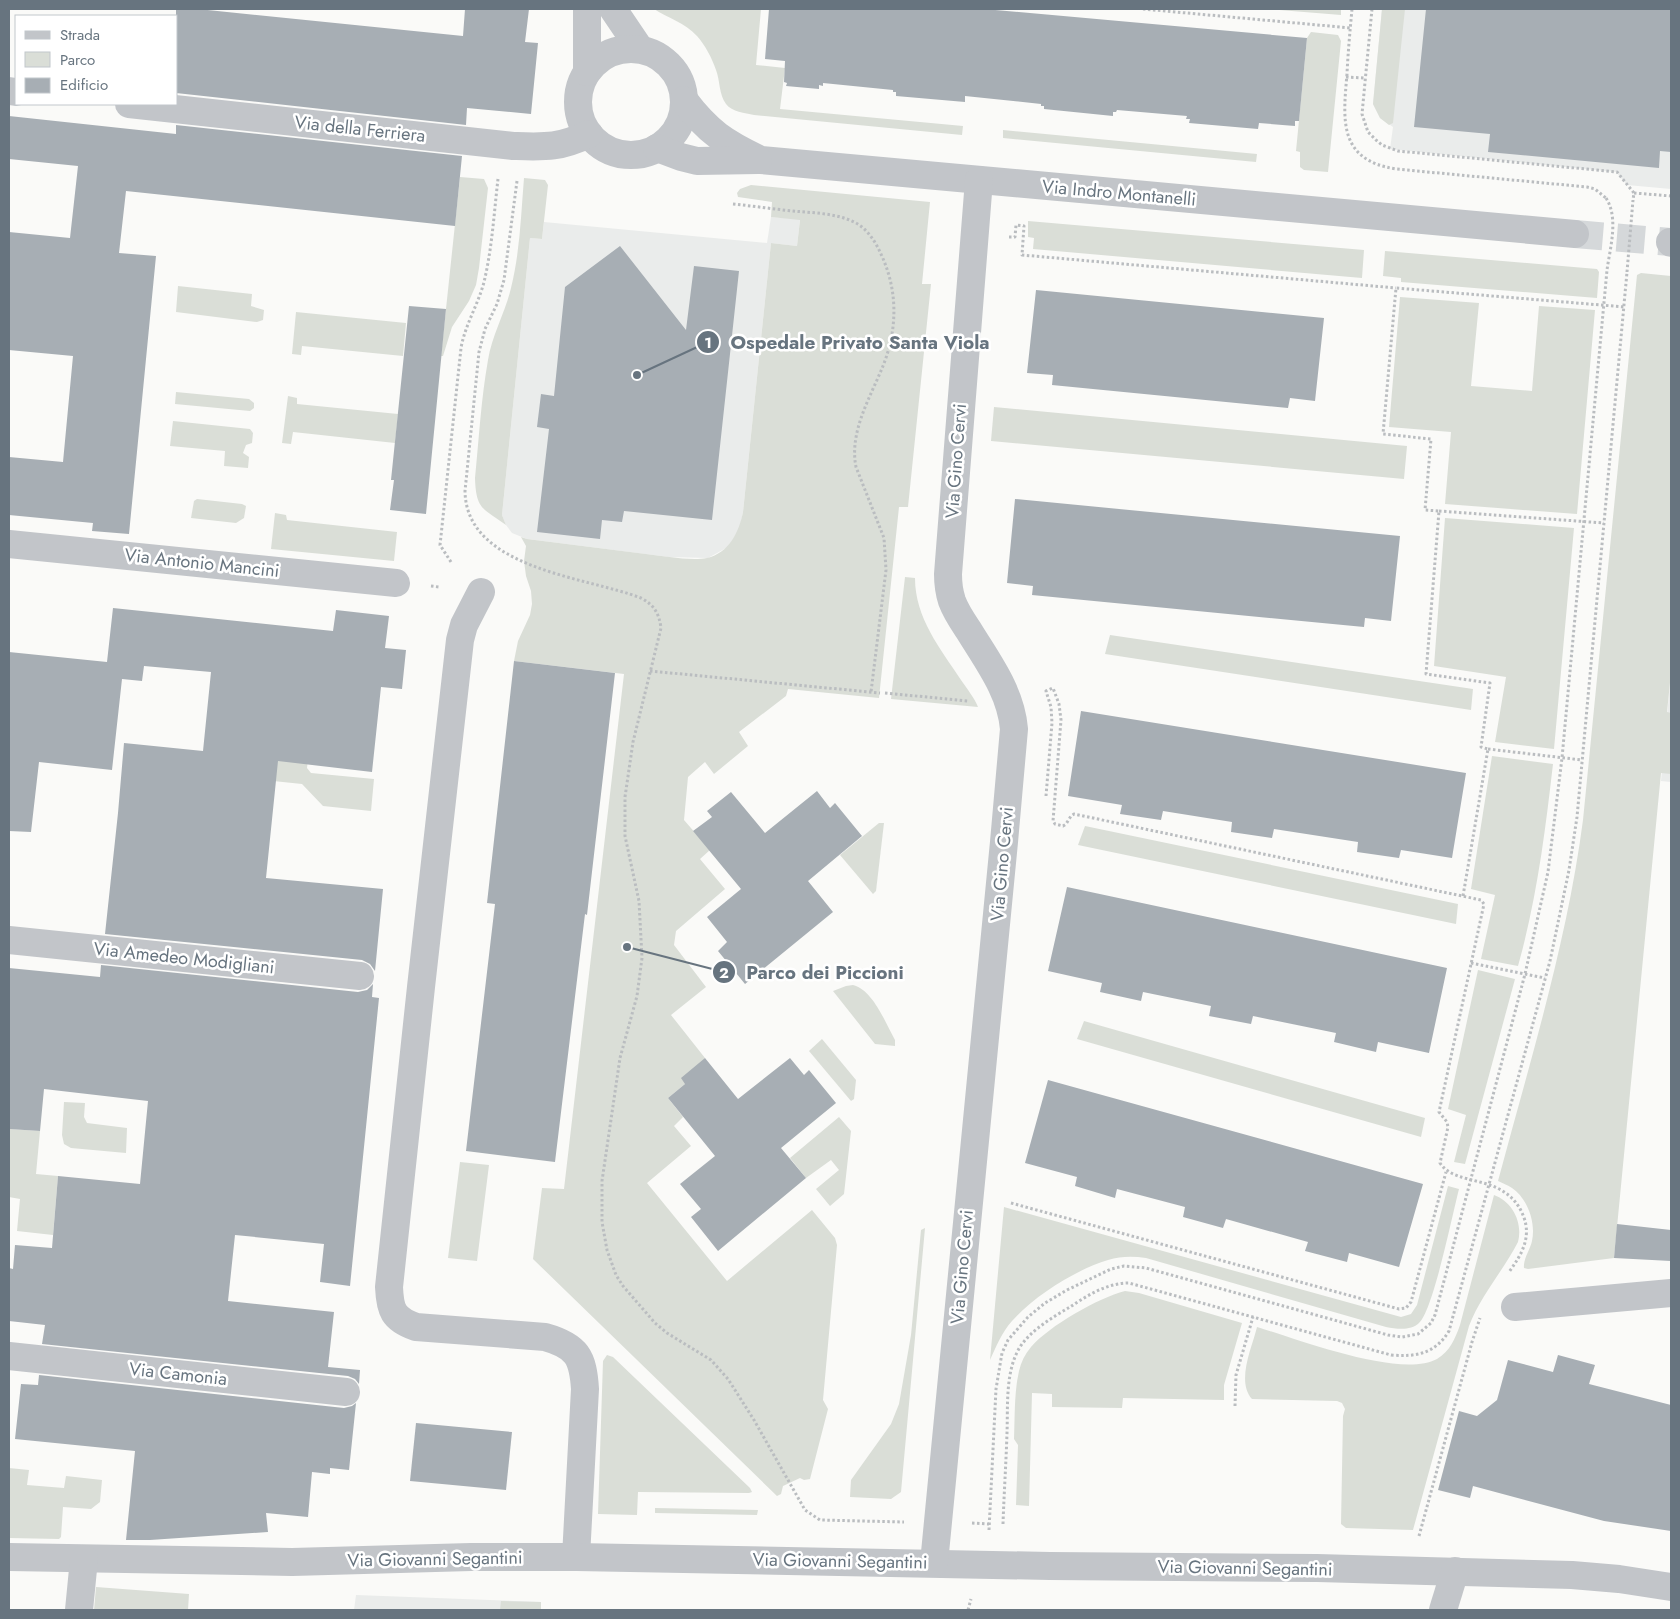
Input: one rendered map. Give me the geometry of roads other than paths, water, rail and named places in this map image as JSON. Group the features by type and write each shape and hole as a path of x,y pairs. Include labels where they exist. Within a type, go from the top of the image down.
{"street":[{"path":"587,72 588,9"},
{"path":"613,9 640,49"},
{"path":"628,48 640,49 652,52 663,58 672,67 681,82 684,100 683,114 669,140 657,148 633,155 620,154 608,150 589,134 581,120 578,103 580,87 587,72 598,60 612,52 628,48"},
{"name":"Via Indro Montanelli","path":"684,100 698,119 720,139 761,160 1575,234"},
{"name":"Via della Ferriera","path":"138,105 513,146 550,147 565,144 589,134"},
{"path":"657,148 681,158 697,161 761,160"},
{"name":"Via Gino Cervi","path":"934,1563 1014,729 1007,696 994,671 958,613 949,589 948,574 979,180"},
{"name":"Via Antonio Mancini","path":"9,544 396,583"},
{"path":"481,592 464,625 460,640 389,1287 390,1302 394,1314 403,1322 416,1327 545,1337 562,1342 576,1354 584,1370 585,1389 576,1557"},
{"name":"Via Amedeo Modigliani","path":"9,940 360,976"},
{"path":"1515,1307 1671,1293"},
{"name":"Via Camonia","path":"9,1356 346,1392"},
{"name":"Via Giovanni Segantini","path":"9,1557 292,1562 576,1557 1060,1566 1317,1568 1572,1575 1619,1579 1671,1587"},
{"path":"80,1610 84,1559"},
{"path":"1443,1610 1455,1572"}],"tunnel":[{"path":"1575,234 1670,242"}],"place":[{"name":"Ospedale Privato Santa Viola","path":"637,375"},
{"name":"Parco dei Piccioni","path":"627,947"}]}
